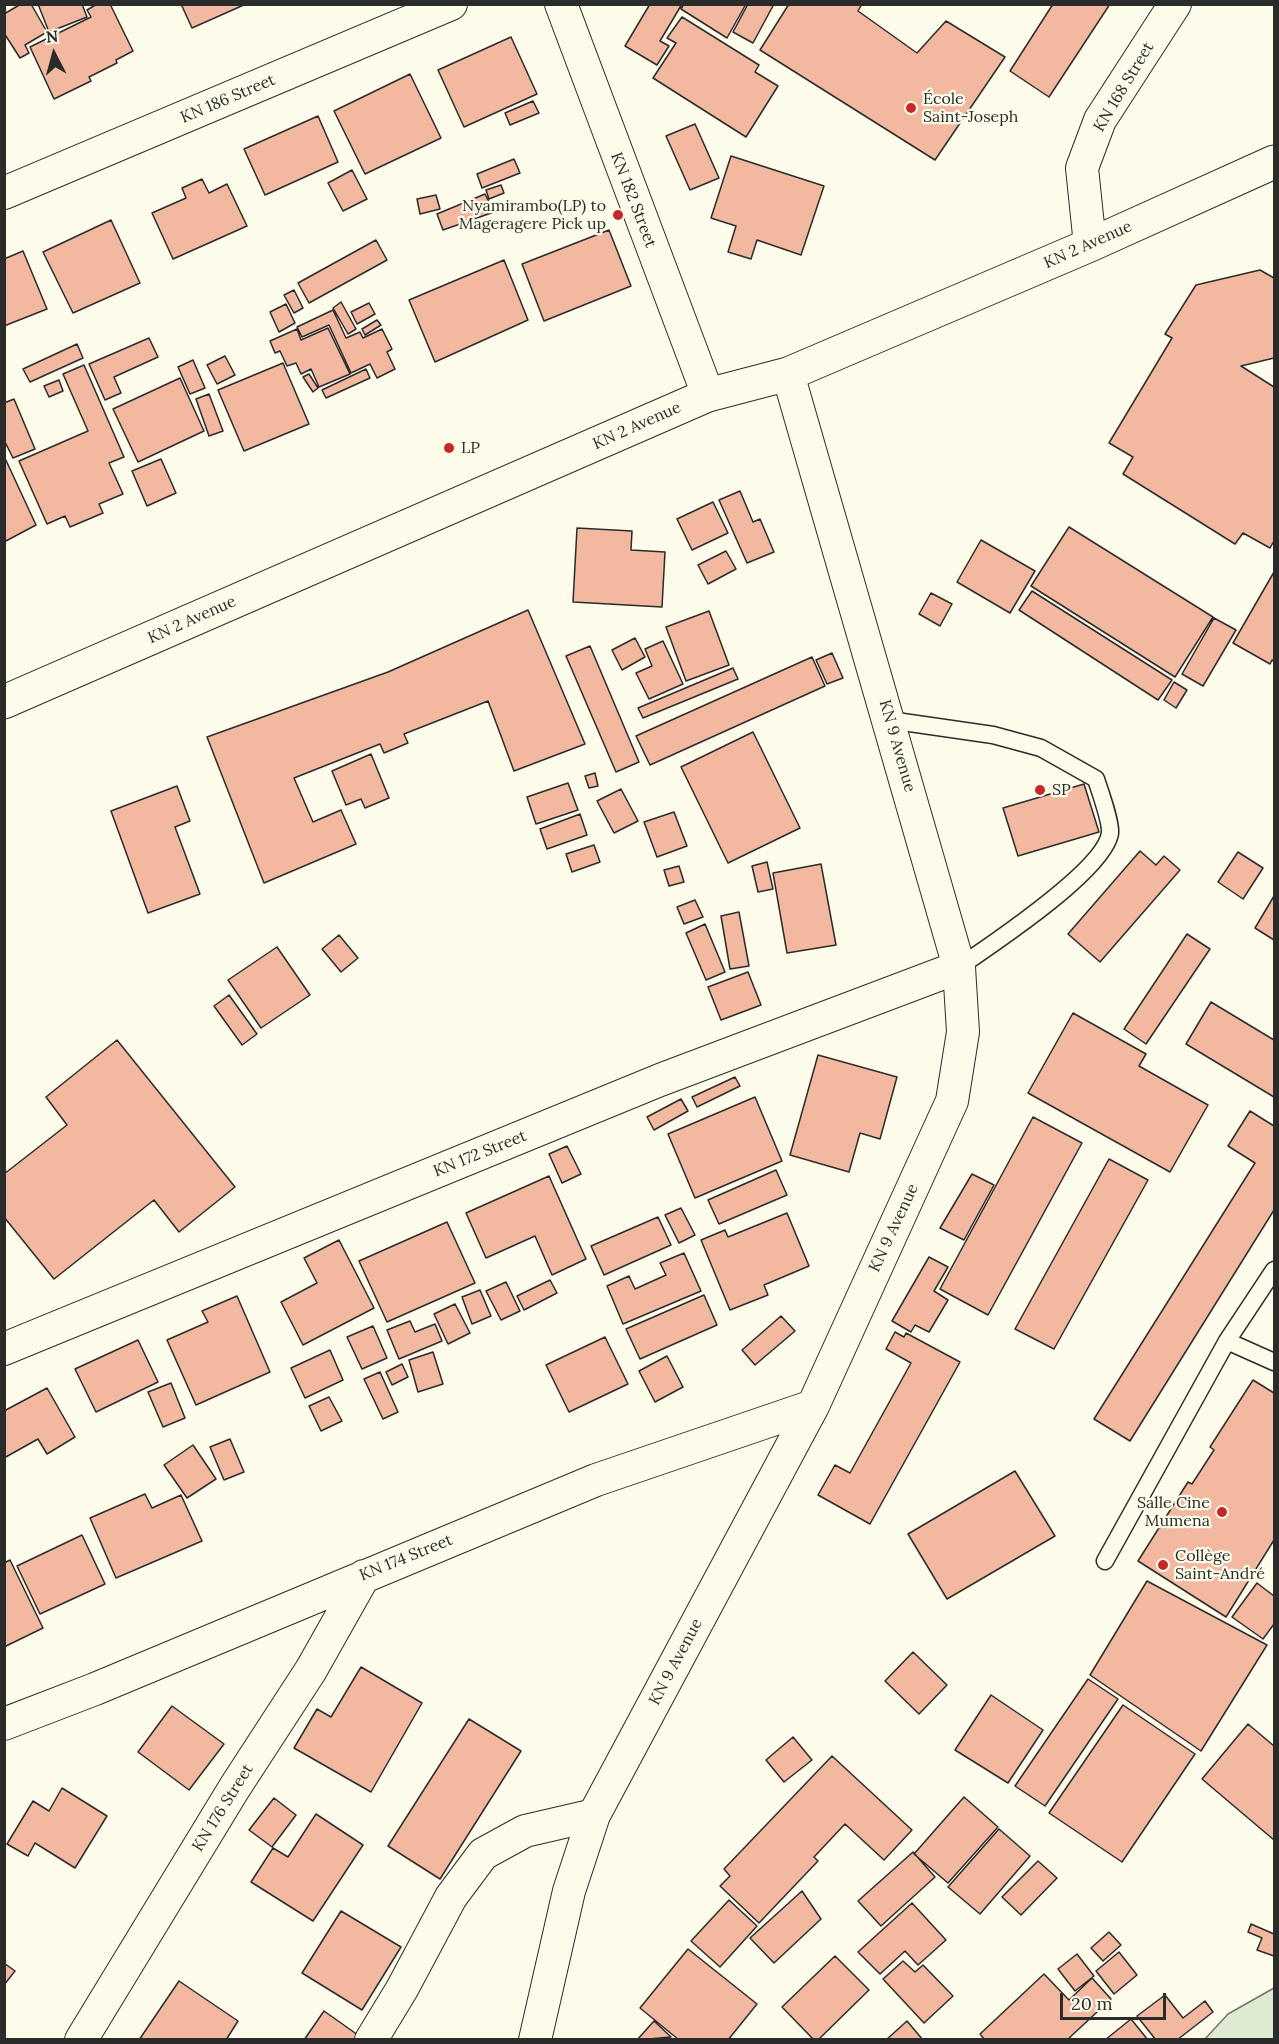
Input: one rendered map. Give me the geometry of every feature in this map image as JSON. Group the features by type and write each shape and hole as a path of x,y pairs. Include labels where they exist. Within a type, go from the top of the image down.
{"main road":[{"name":"KN 2 Avenue","path":"4,702 708,396 788,374 1090,245 1275,162"}],"street":[{"name":"KN 186 Street","path":"4,193 451,4"},
{"name":"KN 182 Street","path":"561,4 708,396"},
{"name":"KN 168 Street","path":"1090,245 1082,168 1100,120 1175,4"},
{"name":"KN 9 Avenue","path":"535,2040 568,1891 594,1815 813,1406 952,1101 963,1032 959,967 788,374"},
{"name":"KN 172 Street","path":"4,1349 660,1080 959,967"},
{"name":"KN 174 Street","path":"4,1724 94,1689 596,1480 813,1406"},
{"name":"KN 176 Street","path":"81,2040 235,1787 311,1671 363,1576"},
{"path":"371,2040 402,1989 451,1897 483,1854 525,1831 594,1815"}],"lane":[{"path":"889,720 983,733 1041,748 1096,779 1110,832 1101,852 1052,899 1008,934 959,967"},
{"path":"1105,1561 1227,1341 1275,1270"},
{"path":"1227,1341 1275,1362"}],"green space":[{"path":"1274,1988 1274,2039 1205,2039 1228,2014"}],"building":[{"path":"21,4 31,4 47,32 25,45 29,53 20,58 4,33 4,14"},
{"path":"38,4 82,4 87,17 49,32"},
{"path":"97,4 110,4 133,51 116,60 117,63 89,77 91,81 54,99 30,47 91,17 87,10"},
{"path":"181,4 246,4 192,28"},
{"path":"650,4 682,4 660,41 669,46 657,65 625,46"},
{"path":"684,4 746,4 727,38 681,9"},
{"path":"748,4 774,4 753,43 733,32"},
{"name":"École Saint-Joseph","path":"789,4 862,4 858,11 917,53 946,21 1005,57 935,160 760,50"},
{"name":"École Saint-Joseph","path":"1053,4 1110,4 1049,97 1010,71"},
{"path":"682,17 759,65 755,72 778,86 746,137 653,78 676,43 667,38"},
{"path":"511,37 537,94 464,127 438,70"},
{"path":"410,74 441,138 365,174 334,111"},
{"path":"533,101 539,113 510,125 505,113"},
{"path":"318,116 338,162 265,195 244,149"},
{"path":"695,124 719,178 690,190 666,136"},
{"path":"731,156 824,186 801,255 757,240 751,259 728,252 736,226 711,218"},
{"path":"514,159 520,173 482,188 477,174"},
{"path":"352,170 367,199 343,211 328,183"},
{"path":"202,179 209,193 227,184 247,226 173,259 152,213 186,198 182,188"},
{"path":"501,185 504,193 489,199 486,190"},
{"path":"485,194 494,212 443,230 437,214"},
{"path":"436,195 440,209 420,214 417,199"},
{"path":"111,220 140,283 73,313 43,252"},
{"path":"609,230 631,286 544,321 522,264"},
{"path":"376,240 387,260 309,303 298,283"},
{"path":"23,251 47,309 4,326 4,259"},
{"path":"504,260 528,320 435,362 409,300"},
{"path":"1260,270 1274,278 1274,358 1241,366 1274,387 1274,541 1270,548 1243,533 1235,544 1123,474 1133,457 1109,443 1172,338 1165,334 1196,285"},
{"path":"294,290 303,308 294,313 284,295"},
{"path":"341,302 356,329 348,334 333,308"},
{"path":"369,303 375,314 357,324 351,312"},
{"path":"286,304 295,323 279,332 270,312"},
{"path":"333,310 346,338 360,332 363,338 382,329 392,349 387,352 395,369 377,378 370,364 351,373 329,325 302,337 297,327"},
{"path":"377,320 381,325 365,335 362,329"},
{"path":"328,328 350,374 319,387 311,369 301,374 296,363 287,366 280,351 275,353 270,341 297,329 301,340"},
{"path":"149,338 158,357 114,377 121,393 105,400 89,364"},
{"path":"77,344 83,358 30,382 23,369"},
{"path":"225,356 235,375 217,384 207,365"},
{"path":"193,360 205,388 190,394 178,367"},
{"path":"283,363 309,424 244,451 218,390"},
{"path":"84,365 124,457 109,463 123,494 99,504 103,513 70,527 65,516 47,524 19,461 88,431 63,374"},
{"path":"366,369 370,378 326,398 322,390"},
{"path":"309,374 318,388 313,392 303,377"},
{"path":"180,378 204,431 138,462 113,409"},
{"path":"59,380 63,391 49,397 44,386"},
{"path":"209,394 223,431 209,436 196,399"},
{"path":"14,399 35,449 13,458 4,440 4,403"},
{"path":"4,456 36,525 4,542"},
{"path":"161,459 176,493 147,506 132,471"},
{"path":"740,491 753,522 760,519 774,552 747,563 719,500"},
{"path":"713,502 728,533 692,550 677,519"},
{"path":"1069,527 1213,617 1175,677 1031,586"},
{"path":"577,528 632,531 631,550 665,552 662,607 573,602"},
{"path":"981,540 1035,571 1010,613 957,582"},
{"path":"726,551 736,569 708,584 698,565"},
{"path":"1274,572 1274,661 1272,660 1270,664 1233,643"},
{"path":"1032,591 1172,680 1158,700 1019,610"},
{"path":"931,593 952,604 940,626 919,614"},
{"path":"528,610 585,744 514,771 488,701 404,734 408,743 384,753 380,744 294,778 313,822 341,810 356,844 264,883 207,737 388,672"},
{"path":"709,611 729,665 686,681 666,627"},
{"path":"1214,618 1236,630 1203,686 1182,674"},
{"path":"635,638 645,657 622,670 612,650"},
{"path":"663,641 683,684 649,699 636,673 652,666 645,649"},
{"path":"590,646 639,762 616,772 566,656"},
{"path":"832,653 843,678 827,684 816,660"},
{"path":"812,657 825,686 650,765 636,736"},
{"path":"733,668 738,679 643,718 638,708"},
{"path":"1174,682 1187,690 1176,708 1164,700"},
{"path":"753,732 800,828 728,863 681,767"},
{"path":"371,754 389,798 365,808 361,799 346,805 332,771"},
{"path":"595,773 598,786 589,788 585,776"},
{"path":"568,783 578,810 536,824 527,797"},
{"path":"1084,784 1099,832 1018,856 1003,808"},
{"path":"177,786 190,821 175,827 200,894 148,913 111,811"},
{"path":"621,789 638,821 614,833 597,801"},
{"path":"674,812 687,846 657,857 644,822"},
{"path":"580,814 587,835 547,849 540,829"},
{"path":"594,845 600,862 572,872 566,854"},
{"path":"1140,851 1156,865 1164,856 1180,870 1100,962 1068,934"},
{"path":"1238,852 1263,868 1243,899 1218,882"},
{"path":"767,862 773,889 758,892 752,866"},
{"path":"821,864 836,945 787,953 773,873"},
{"path":"679,866 684,882 669,886 664,870"},
{"path":"1274,896 1274,940 1255,928"},
{"path":"695,900 703,917 684,924 677,907"},
{"path":"739,912 749,966 730,969 721,916"},
{"path":"705,924 725,972 706,980 686,933"},
{"path":"1187,934 1210,949 1146,1044 1124,1029"},
{"path":"339,935 358,958 341,972 322,949"},
{"path":"277,947 310,995 261,1028 228,980"},
{"path":"748,972 761,1005 721,1020 708,987"},
{"path":"229,995 257,1034 242,1045 214,1006"},
{"path":"1211,1002 1274,1040 1274,1097 1186,1044"},
{"path":"1073,1013 1146,1054 1139,1066 1208,1105 1170,1172 1028,1093"},
{"path":"117,1040 235,1187 179,1232 154,1200 54,1279 4,1217 4,1174 67,1125 46,1097"},
{"path":"818,1055 897,1077 880,1139 860,1133 849,1172 790,1155"},
{"path":"735,1077 740,1086 697,1107 692,1097"},
{"path":"755,1097 782,1161 695,1198 668,1134"},
{"path":"681,1099 688,1111 654,1130 647,1117"},
{"path":"1250,1111 1274,1126 1274,1210 1130,1441 1094,1419 1255,1163 1228,1146"},
{"path":"1033,1117 1082,1143 988,1315 940,1289"},
{"path":"567,1146 581,1174 562,1183 549,1154"},
{"path":"1109,1159 1148,1180 1054,1349 1015,1329"},
{"path":"776,1170 787,1195 719,1224 708,1200"},
{"path":"972,1174 994,1185 964,1240 940,1228"},
{"path":"549,1176 586,1259 552,1275 535,1236 486,1258 466,1213"},
{"path":"681,1208 695,1235 679,1243 665,1215"},
{"path":"787,1213 809,1266 764,1285 768,1295 730,1310 701,1240 725,1230 728,1237"},
{"path":"658,1217 671,1245 604,1275 591,1246"},
{"path":"447,1222 475,1283 387,1322 359,1261"},
{"path":"339,1240 374,1308 303,1345 281,1302 317,1283 304,1258"},
{"path":"684,1253 701,1291 623,1324 607,1286 629,1276 635,1289 666,1275 660,1263"},
{"path":"929,1257 948,1267 934,1291 948,1300 929,1332 915,1325 911,1332 892,1321"},
{"path":"550,1280 557,1293 524,1310 517,1296"},
{"path":"506,1282 520,1311 501,1320 486,1291"},
{"path":"480,1290 491,1316 472,1324 462,1297"},
{"path":"704,1295 717,1325 640,1359 626,1329"},
{"path":"237,1296 270,1372 196,1405 167,1340 208,1322 202,1311"},
{"path":"455,1304 470,1333 448,1344 434,1314"},
{"path":"781,1316 795,1331 755,1365 742,1350"},
{"path":"410,1321 415,1332 435,1324 442,1341 399,1359 387,1330"},
{"path":"373,1326 387,1358 362,1369 347,1337"},
{"path":"895,1332 904,1337 906,1333 960,1362 870,1524 818,1495 835,1465 850,1473 911,1363 886,1349"},
{"path":"605,1337 628,1384 569,1412 546,1365"},
{"path":"138,1340 158,1382 96,1412 75,1369"},
{"path":"330,1350 343,1380 305,1398 291,1368"},
{"path":"433,1352 443,1384 418,1392 409,1360"},
{"path":"667,1356 683,1387 655,1402 639,1371"},
{"path":"402,1364 408,1377 392,1385 386,1372"},
{"path":"380,1372 398,1412 383,1419 364,1379"},
{"name":"Salle Cine Mumena","path":"1253,1380 1274,1393 1274,1540 1226,1617 1138,1561 1188,1482 1192,1484 1214,1450 1210,1447"},
{"path":"171,1383 185,1418 163,1427 148,1392"},
{"path":"47,1388 75,1437 47,1454 38,1439 4,1458 4,1411"},
{"path":"329,1397 342,1421 321,1431 309,1406"},
{"path":"230,1439 244,1472 224,1480 210,1447"},
{"path":"193,1445 216,1479 187,1498 164,1465"},
{"path":"1015,1471 1055,1536 947,1599 908,1534"},
{"path":"145,1494 152,1508 181,1495 202,1541 116,1578 90,1518"},
{"path":"82,1535 105,1584 40,1614 17,1566"},
{"path":"10,1560 43,1628 4,1647 4,1563"},
{"path":"1147,1581 1267,1645 1201,1751 1090,1675"},
{"path":"1257,1583 1274,1596 1274,1624 1263,1639 1232,1617"},
{"path":"913,1652 947,1685 919,1714 885,1681"},
{"path":"361,1667 422,1703 371,1792 294,1748 317,1709 331,1717"},
{"path":"1088,1679 1118,1699 1045,1806 1015,1786"},
{"path":"991,1695 1043,1730 1008,1783 955,1750"},
{"path":"1123,1705 1195,1754 1122,1862 1049,1813"},
{"path":"172,1706 224,1744 189,1790 138,1752"},
{"path":"469,1719 521,1751 440,1879 388,1846"},
{"path":"1248,1724 1274,1746 1274,1840 1202,1779"},
{"path":"793,1737 812,1760 784,1782 766,1760"},
{"path":"832,1756 912,1830 884,1860 845,1824 814,1857 818,1861 759,1923 720,1886 730,1876 724,1869"},
{"path":"62,1788 107,1816 75,1868 35,1843 28,1856 7,1844 33,1801 49,1811"},
{"path":"964,1797 998,1827 948,1883 914,1854"},
{"path":"274,1798 296,1815 272,1847 249,1830"},
{"path":"316,1814 363,1845 313,1921 251,1882 273,1848 288,1857"},
{"path":"999,1829 1030,1856 980,1914 948,1887"},
{"path":"913,1852 935,1877 881,1926 858,1901"},
{"path":"1038,1861 1057,1878 1021,1915 1002,1897"},
{"path":"802,1891 821,1919 774,1963 750,1938"},
{"path":"729,1900 757,1926 720,1967 691,1941"},
{"path":"912,1903 946,1940 918,1965 905,1951 880,1974 858,1952"},
{"path":"341,1911 401,1947 362,2010 302,1973"},
{"path":"1251,1924 1274,1934 1274,1956 1257,1950 1262,1938 1248,1932"},
{"path":"1109,1932 1121,1945 1103,1961 1091,1948"},
{"path":"688,1949 757,2004 728,2040 679,2040 640,2008"},
{"path":"1119,1952 1137,1975 1114,1994 1096,1971"},
{"path":"1077,1954 1094,1976 1075,1991 1058,1969"},
{"path":"835,1956 869,1990 818,2040 814,2040 782,2007"},
{"path":"903,1961 915,1972 923,1965 953,1996 924,2023 883,1979"},
{"path":"4,1963 15,1971 4,1985"},
{"path":"1044,1974 1069,2000 1092,1978 1111,1999 1067,2040 985,2040 980,2034"},
{"path":"179,1981 238,2021 226,2040 139,2040"},
{"path":"1165,1995 1183,2018 1205,2001 1213,2012 1177,2040 1156,2040 1137,2016"},
{"path":"324,2011 365,2040 304,2040"},
{"path":"1131,2019 1148,2040 1105,2040"},
{"path":"654,2021 671,2037 637,2040"},
{"path":"907,2021 923,2040 886,2040"}],"place":[{"name":"École Saint-Joseph","path":"911,108"},
{"name":"Nyamirambo(LP) to Mageragere Pick up","path":"618,215"},
{"name":"LP","path":"449,448"},
{"name":"SP","path":"1040,790"},
{"name":"Salle Cine Mumena","path":"1222,1512"},
{"name":"Collège Saint-André","path":"1163,1565"}]}
